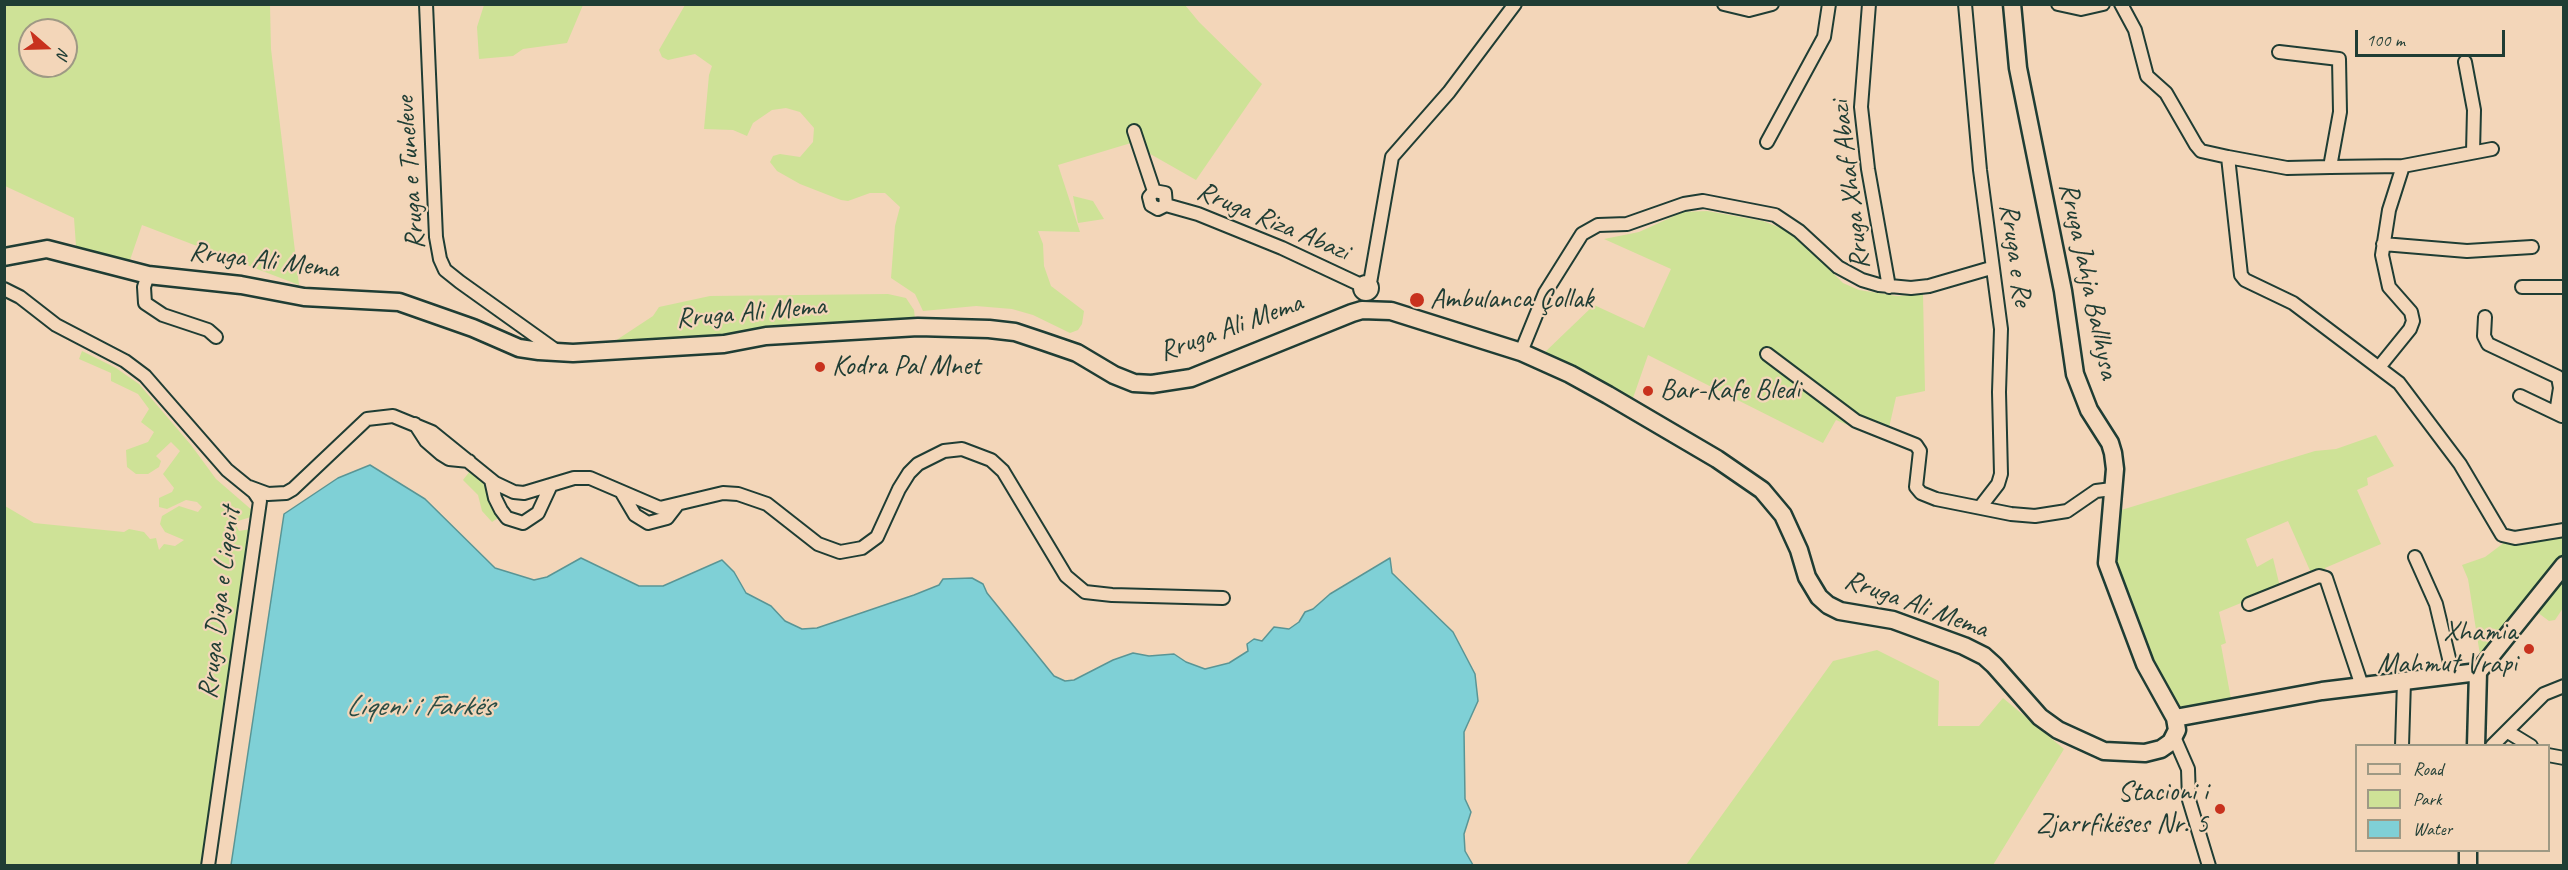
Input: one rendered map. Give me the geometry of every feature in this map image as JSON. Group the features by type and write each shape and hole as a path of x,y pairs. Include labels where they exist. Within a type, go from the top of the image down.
{"street":[{"name":"Rruga e Tuneleve","path":"426,4 436,237 440,259 446,270 460,282 559,352"},
{"name":"Rruga Riza Abazi","path":"1134,131 1154,191 1149,197 1150,206 1158,209 1166,205 1198,214 1282,248 1367,293 1392,157 1449,92 1515,4"},
{"path":"1724,4 1741,9 1764,6"},
{"path":"1767,142 1824,36 1829,4"},
{"name":"Rruga Xhaf Abazi","path":"1869,4 1861,107 1868,169 1889,287"},
{"name":"Rruga e Re","path":"1965,4 1991,268 2001,329 1999,392 2001,474 1998,484 1981,506"},
{"name":"Rruga Jahja Ballhysa","path":"2012,4 2018,68 2063,291 2073,362 2089,410 2114,453 2108,567 2145,663 2175,718"},
{"path":"2058,4 2081,9 2103,4"},
{"path":"2121,4 2135,30 2147,76 2166,93 2201,151 2287,168 2403,166 2492,149"},
{"path":"2280,52 2339,59 2340,112 2330,167"},
{"path":"2465,62 2473,100 2473,152"},
{"path":"2228,157 2241,275 2245,280 2293,303 2380,366 2410,395 2471,480 2502,535 2515,538 2564,530"},
{"path":"2380,366 2410,329 2413,321 2411,312 2389,287 2384,271 2383,244 2389,210 2403,166"},
{"name":"Rruga Xhaf Abazi","path":"1521,352 1545,294 1582,234 1598,225 1626,224 1684,204 1714,203 1775,215 1799,231 1849,274 1889,287 1929,286 1991,268"},
{"path":"2383,244 2467,251 2532,247"},
{"name":"Rruga Ali Mema","path":"4,257 39,250 57,250 148,275 241,285 304,297 399,302 473,328 519,348 559,352 724,344 778,335 918,327 967,327 1015,332 1077,353 1134,383 1152,384 1191,378 1352,313 1367,293 1412,316 1521,352 1570,374 1717,459 1762,490 1783,515 1799,550 1807,578 1819,597 1828,605 1840,611 1893,620 1984,656 2040,717 2058,730 2104,751 2145,753 2161,749 2174,737"},
{"path":"148,275 144,287 145,303 163,315 208,330 216,337"},
{"path":"2522,287 2564,287"},
{"name":"Rruga Diga e Liqenit","path":"4,289 20,297 56,325 135,368 227,470 258,496 260,509 208,866"},
{"path":"2485,317 2484,336 2488,344 2558,377 2560,415 2520,396"},
{"path":"1767,354 1856,421 1916,445 1920,451 1918,490 1936,499 1981,506 2019,516 2055,515 2078,506 2096,491 2112,489"},
{"path":"249,487 273,495 281,495 293,489 367,419 393,416 415,423 420,434 441,454 449,459 469,461 491,480 514,492 524,493 574,478 590,478 621,492 635,515 648,523 667,518 677,505 723,493 752,498 767,504 818,544 840,552 862,548 877,537 909,473 931,456 944,451 962,449 991,459 1004,471 1066,576 1085,592 1104,595 1223,598"},
{"path":"491,480 495,498 507,518 523,523 538,513 551,485"},
{"path":"2415,556 2436,604 2453,675"},
{"path":"2476,744 2478,672 2564,565"},
{"path":"2249,604 2319,576 2326,578 2362,686"},
{"path":"2209,866 2189,800 2188,769 2174,737 2177,730 2175,718 2253,702 2478,672"},
{"path":"2402,744 2404,681"},
{"path":"2494,744 2544,694 2564,686"},
{"path":"2508,732 2527,744"}],"green space":[{"path":"5,4 270,5 271,49 299,285 142,225 130,260 76,246 74,218 5,186"},
{"path":"484,4 583,5 567,43 523,49 513,56 479,59 477,27"},
{"path":"685,5 1185,5 1199,22 1262,84 1196,180 1131,143 1058,165 1080,232 1038,231 1043,244 1044,266 1051,286 1084,311 1082,324 1078,330 1070,333 1033,315 1012,309 976,306 923,311 915,294 891,278 895,226 900,207 885,193 870,193 848,201 841,200 800,184 777,171 770,162 773,156 780,154 800,157 813,142 814,128 800,112 786,108 772,110 753,123 747,136 733,130 704,129 709,75 712,66 695,54 668,60 662,57 659,50"},
{"path":"1073,196 1093,201 1104,219 1078,223"},
{"path":"1707,211 1763,221 1791,232 1843,283 1859,290 1897,296 1923,294 1925,391 1896,397 1886,441 1836,420 1823,443 1648,355 1633,398 1544,353 1594,305 1644,328 1671,269 1604,239 1639,232 1683,212"},
{"path":"888,294 906,298 914,310 915,319 721,337 615,341 653,316 659,307 710,296"},
{"path":"82,351 116,368 139,384 191,445 216,479 253,511 254,516 238,521 237,527 239,531 251,529 204,865 5,866 5,506 34,523 144,532 150,539 156,538 159,550 164,544 175,546 184,540 165,532 160,524 162,516 179,506 198,512 202,507 197,502 186,500 167,509 159,507 159,498 172,492 174,488 163,474 180,451 171,442 156,456 161,461 159,467 148,474 136,474 127,467 126,450 148,442 154,432 141,422 149,409 138,394 111,381 111,373 79,359"},
{"path":"2376,435 2394,466 2367,478 2368,485 2357,490 2381,544 2325,568 2326,571 2312,575 2288,521 2246,539 2257,567 2273,558 2280,587 2219,612 2226,643 2221,645 2231,699 2177,707 2153,665 2114,567 2118,511 2315,451 2336,449"},
{"path":"470,471 483,483 498,518 492,522 482,511 478,495 463,480"},
{"path":"2563,534 2563,557 2480,655 2468,579 2462,565 2485,557 2505,542"},
{"path":"2563,580 2563,608 2555,620 2549,621 2537,612"},
{"path":"1877,650 1939,681 1938,726 1979,726 2003,698 2064,749 1993,865 1686,865 1833,661"}],"water":[{"name":"Liqeni i Farkës","path":"370,465 425,499 495,568 534,580 547,577 581,558 639,586 663,586 722,560 734,572 746,593 771,606 785,621 802,629 817,628 914,595 939,585 943,579 972,578 983,584 987,593 1054,676 1065,681 1074,680 1113,660 1133,653 1149,656 1174,654 1186,662 1205,669 1229,663 1248,651 1247,644 1254,639 1262,641 1274,627 1289,629 1299,622 1305,612 1313,609 1330,594 1390,558 1392,573 1453,632 1475,674 1478,701 1464,732 1465,799 1471,812 1464,834 1465,851 1473,865 231,865 284,514 338,478"}],"place":[{"name":"Ambulanca Çollak","path":"1417,300"},
{"name":"Kodra Pal Mnet","path":"820,367"},
{"name":"Bar-Kafe Bledi","path":"1648,391"},
{"name":"Xhamia Mahmut Vrapi","path":"2529,649"},
{"name":"Stacioni i Zjarrfikëses Nr. 5","path":"2220,809"}]}
